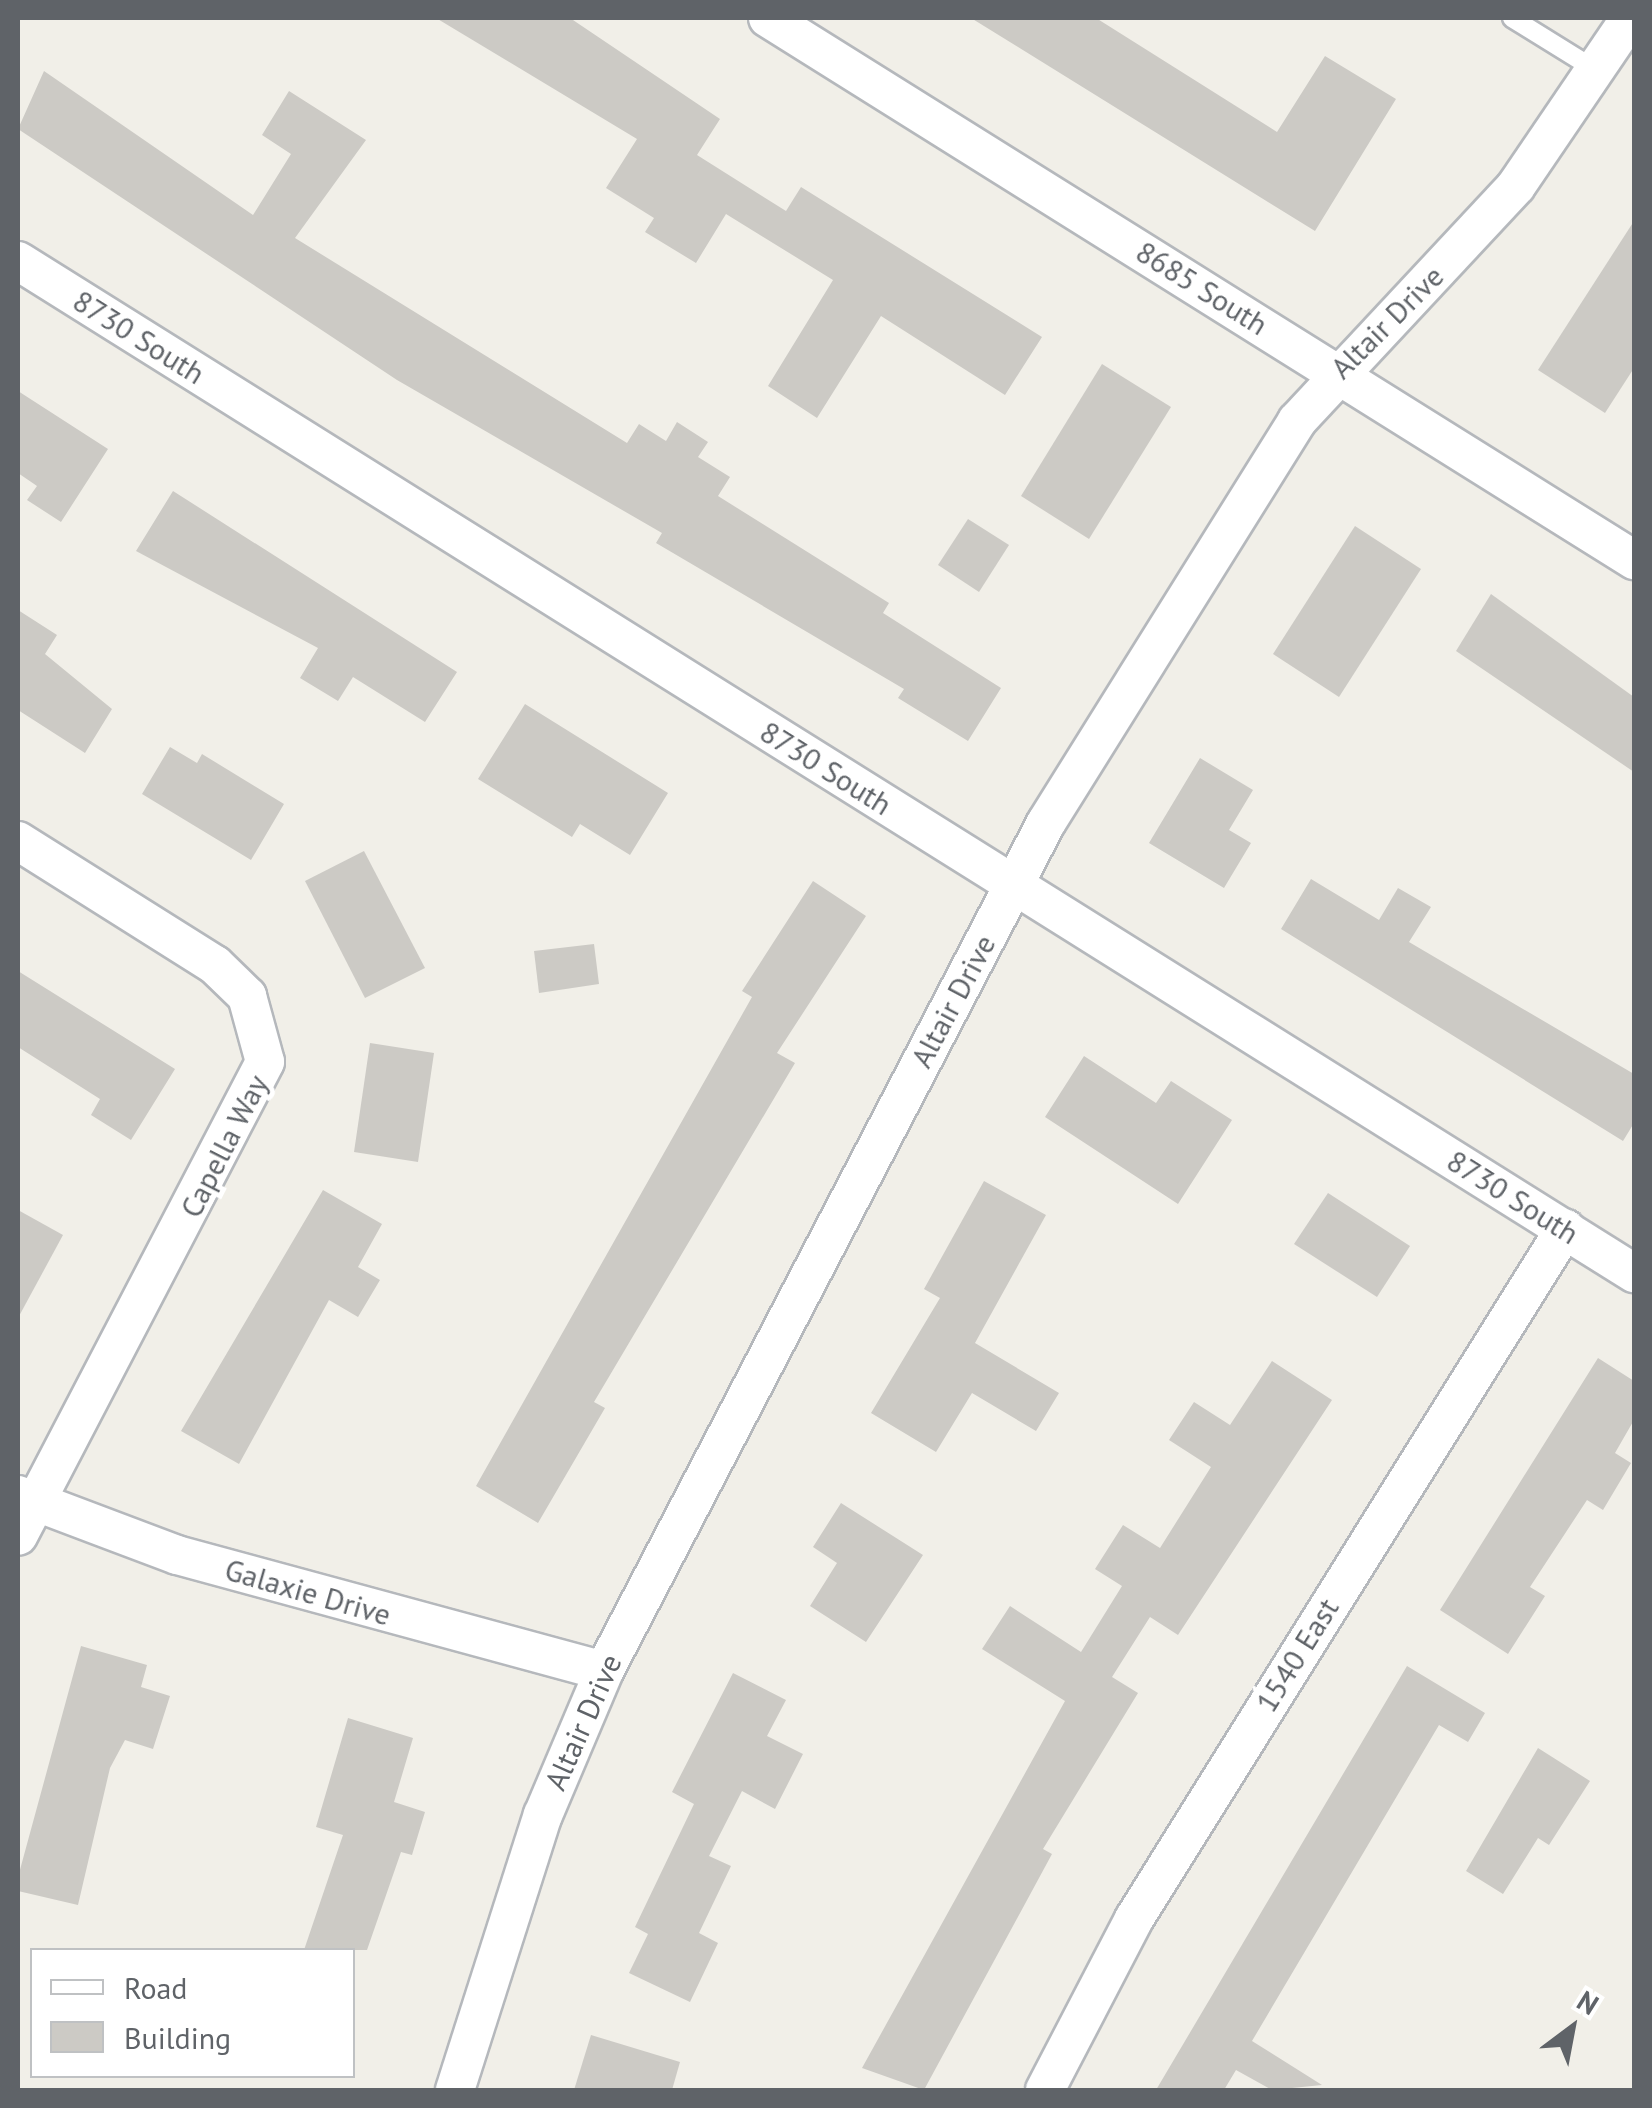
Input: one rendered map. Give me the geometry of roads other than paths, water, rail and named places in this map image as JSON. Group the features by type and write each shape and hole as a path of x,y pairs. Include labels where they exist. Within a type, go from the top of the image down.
{"street":[{"name":"8685 South","path":"768,18 1634,560"},
{"name":"Altair Drive","path":"455,2090 543,1814 604,1671 1012,884 1335,371 1484,224 1630,18"},
{"name":"8730 South","path":"18,260 1634,1273"},
{"name":"Capella Way","path":"18,841 215,965 247,996 266,1062 25,1498 18,1536"},
{"name":"1540 East","path":"1045,2090 1144,1903 1565,1229"},
{"name":"Galaxie Drive","path":"25,1498 195,1560 604,1671"}],"lane":[{"path":"1512,18 1596,70"}]}
